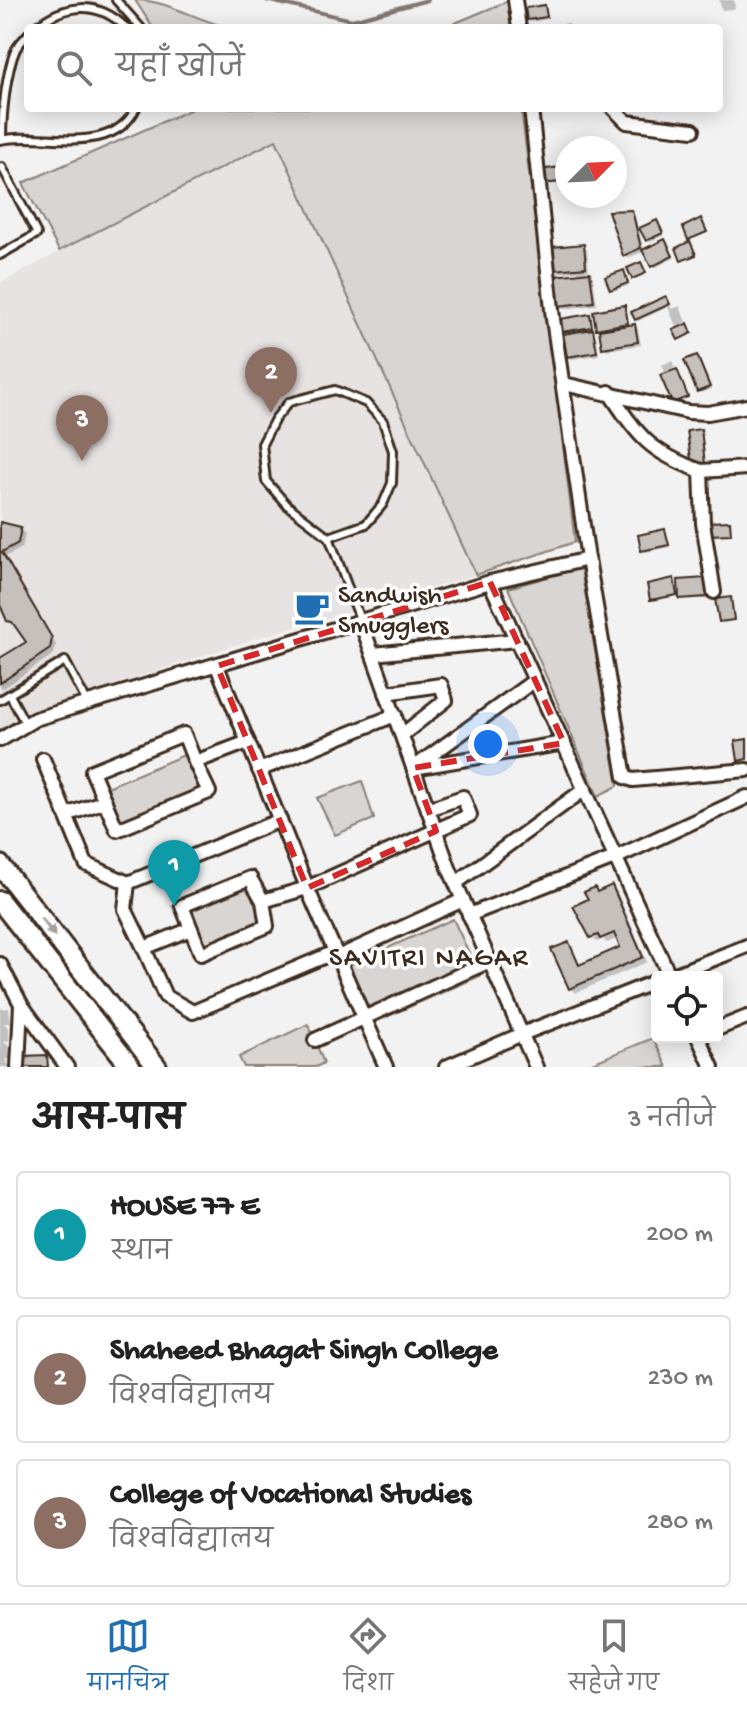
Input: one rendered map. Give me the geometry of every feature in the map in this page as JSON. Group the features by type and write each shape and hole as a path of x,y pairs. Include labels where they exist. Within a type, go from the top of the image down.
{"main road":[{"path":"0,865 157,1067"},
{"path":"0,901 131,1067"}],"street":[{"path":"515,0 518,24"},
{"path":"531,112 553,319 588,559 625,777 633,780 747,770"},
{"path":"617,112 627,122 693,130"},
{"path":"564,384 688,412 708,413 747,406"},
{"path":"609,392 646,442 670,460 701,471 747,468"},
{"path":"701,471 703,523 714,592"},
{"path":"0,740 35,719 490,582 588,559"},
{"path":"490,582 666,971"},
{"path":"361,622 456,883 536,1067"},
{"path":"373,654 517,640"},
{"path":"217,666 307,888 386,1067"},
{"path":"413,768 535,680"},
{"path":"386,693 441,685 446,700 402,735"},
{"path":"259,770 395,715"},
{"path":"184,734 195,762 209,792 117,830 92,771 184,734"},
{"path":"195,762 248,742"},
{"path":"413,768 564,743"},
{"path":"43,759 86,864 128,883 280,820"},
{"path":"456,883 585,789"},
{"path":"263,901 307,888 470,815 463,797 428,809"},
{"path":"469,915 617,857 747,797"},
{"path":"66,815 105,801"},
{"path":"250,878 263,901 267,926 201,954 182,906 250,878"},
{"path":"128,883 125,909 165,996 193,1012 337,955 463,900"},
{"path":"144,948 191,929"},
{"path":"684,971 747,946"},
{"path":"315,1040 490,961"},
{"path":"0,964 57,1060 67,1067"},
{"path":"446,1067 651,983"},
{"path":"18,1067 21,1004"},
{"path":"723,1027 747,1017"},
{"path":"701,1043 712,1067"}],"lane":[{"path":"96,6 102,0"},
{"path":"116,0 137,24"},
{"path":"39,24 73,4 96,6 123,24"},
{"path":"24,39 16,49 11,69 1,139 83,140 109,132 134,112"},
{"path":"0,168 37,234 0,255"},
{"path":"329,537 366,524 383,504 392,483 393,451 383,421 366,403 335,390 289,402 275,419 262,444 266,481 287,505 329,537 361,622"},
{"path":"0,700 65,661 88,704"},
{"path":"10,695 26,725"}],"highlighted area":[{"path":"490,582 564,743 413,768 436,831 307,888 217,666"}],"shaded area":[{"path":"135,0 171,7 218,24 150,24"},
{"path":"508,1 511,24 453,24"},
{"path":"185,112 521,112 575,542 476,575 276,140 59,251 23,183"},
{"path":"276,139 476,575 254,639 26,714 0,730 0,283"},
{"path":"581,568 618,786 598,796 508,588"},
{"path":"191,752 209,792 117,830 98,791"},
{"path":"362,781 374,819 335,835 317,798"},
{"path":"249,885 267,926 201,954 183,913"},
{"path":"453,919 480,976 373,1023 349,965"},
{"path":"308,1024 324,1063 316,1067 244,1067 239,1057"},
{"path":"651,1039 667,1067 593,1067 592,1063"}],"building":[{"path":"545,5 547,17 527,20 525,8"},
{"path":"555,168 555,183 541,184 539,170"},
{"path":"632,210 641,248 623,256 608,211"},
{"path":"701,218 707,232 688,240 683,227"},
{"path":"657,220 663,233 646,241 639,228"},
{"path":"665,239 673,256 651,267 642,250"},
{"path":"690,241 696,255 681,261 676,248"},
{"path":"584,244 586,267 554,270 552,247"},
{"path":"641,262 646,273 632,279 627,268"},
{"path":"624,270 628,283 610,290 605,277"},
{"path":"590,272 594,302 558,306 554,276"},
{"path":"666,296 670,304 635,320 631,312"},
{"path":"625,305 628,323 596,329 593,311"},
{"path":"590,314 592,327 562,332 560,319"},
{"path":"688,323 692,333 678,340 673,330"},
{"path":"635,324 638,342 602,348 599,330"},
{"path":"593,329 597,352 567,357 563,334"},
{"path":"697,355 710,387 697,392 684,360"},
{"path":"677,369 688,397 672,403 660,375"},
{"path":"701,429 705,464 692,466 687,431"},
{"path":"730,521 731,534 709,535 708,522"},
{"path":"0,522 21,527 18,543 2,552 52,638 50,649 0,683 0,658 26,642 12,622 7,621 0,605"},
{"path":"665,529 669,545 641,551 638,535"},
{"path":"674,578 677,595 650,600 647,584"},
{"path":"706,578 707,597 679,599 678,580"},
{"path":"731,597 734,620 719,622 715,599"},
{"path":"747,739 747,759 738,761 735,741"},
{"path":"612,885 643,957 569,989 551,949 569,942 579,965 620,947 614,933 600,939 598,935 590,938 573,906 588,899 584,892 595,887 597,892"},
{"path":"47,1055 48,1067 23,1067 23,1056"}],"waterway":[{"path":"266,0 352,20 428,0"}],"place":[{"name":"Shaheed Bhagat Singh College","path":"271,413"},
{"name":"College of Vocational Studies","path":"82,461"},
{"name":"Sandwish Smugglers","path":"312,608"},
{"name":"HOUSE 77 E","path":"174,906"}],"district":[{"name":"SAVITRI NAGAR","path":"429,955"}]}
